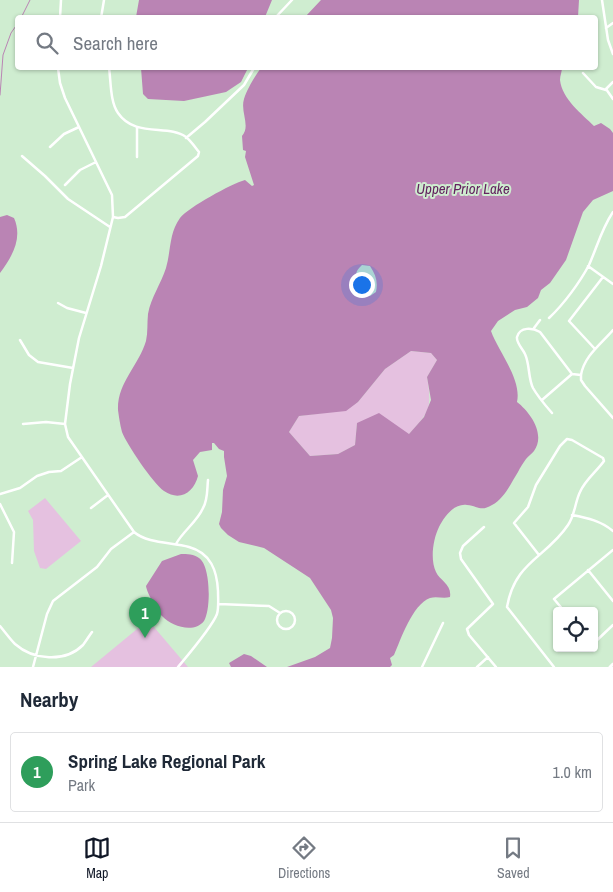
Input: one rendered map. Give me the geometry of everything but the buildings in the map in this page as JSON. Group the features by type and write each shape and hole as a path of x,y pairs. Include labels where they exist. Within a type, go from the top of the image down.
{"street":[{"path":"60,15 61,0"},
{"path":"102,15 104,0"},
{"path":"279,15 292,0"},
{"path":"602,0 608,40 613,54"},
{"path":"606,28 613,23"},
{"path":"58,70 65,98 112,195 113,216 73,368 66,424 68,437 134,532 147,539 176,544 200,551 213,565 217,574 219,604 217,614 212,624 178,667"},
{"path":"108,70 114,104 118,113 137,127 180,134 198,152 198,156 126,217 118,218 113,216"},
{"path":"186,138 206,122 244,85 253,70"},
{"path":"584,73 596,87 606,90 613,99"},
{"path":"606,90 613,82"},
{"path":"50,147 64,134 79,127"},
{"path":"137,127 137,157"},
{"path":"22,156 68,199 110,227"},
{"path":"65,185 80,170 96,162"},
{"path":"549,318 560,308 588,266 606,222 613,212"},
{"path":"588,266 613,284"},
{"path":"595,349 569,321 603,276"},
{"path":"58,303 67,308 86,313"},
{"path":"534,328 540,320"},
{"path":"552,414 533,387 525,354 518,342 518,336 521,331 527,328 534,328 540,332 572,374 581,375"},
{"path":"613,330 584,364 581,375 581,380 585,386 610,417 613,418"},
{"path":"20,340 28,355 38,362 73,368"},
{"path":"542,400 572,374"},
{"path":"22,424 46,422 66,424"},
{"path":"540,555 514,523 528,507 536,485 560,446 567,439 572,440 603,458 604,461 580,491 568,524 540,555 528,563 517,577 508,598 507,607 512,616 554,667"},
{"path":"0,494 20,488 37,476 48,472 61,471 82,457"},
{"path":"176,544 181,534 204,508 208,480"},
{"path":"90,508 108,495"},
{"path":"0,504 14,532 12,563"},
{"path":"572,515 605,524 613,531"},
{"path":"484,527 463,546 460,553 461,559 493,604 467,629 496,667"},
{"path":"33,667 47,614 53,601 97,567 111,549 134,532"},
{"path":"561,607 554,599 613,550"},
{"path":"588,570 613,601"},
{"path":"219,604 269,606 280,613 287,611 292,613 295,620 292,627 286,630 278,626 277,618 280,613"},
{"path":"422,667 443,624"},
{"path":"598,639 613,625"},
{"path":"0,626 14,644 24,651 36,656 56,658 68,654 84,644 92,632"},
{"path":"476,667 488,657"},
{"path":"610,667 613,664"}],"shaded area":[{"path":"411,351 431,353 437,360 427,377 428,408 409,434 357,423 355,445 338,454 310,456 289,432 299,416 346,410 358,402 385,369"},
{"path":"45,498 81,541 46,569 40,568 34,551 33,520 28,511"},
{"path":"148,620 188,667 91,667"}],"water":[{"path":"139,0 272,0 266,15 136,15"},
{"path":"321,0 579,0 578,15 307,15"},
{"path":"141,70 247,70 241,82 226,92 184,101 148,99 143,94"},
{"name":"Upper Prior Lake","path":"260,70 562,70 560,80 568,100 594,126 601,123 613,133 613,191 593,200 583,212 566,260 550,283 541,290 538,298 527,307 515,310 498,321 491,331 513,375 518,393 517,402 527,411 535,424 538,438 537,444 500,499 485,508 467,505 458,506 444,519 435,537 433,562 438,575 449,589 450,597 430,598 418,608 408,623 394,655 390,658 392,665 390,667 287,667 315,657 330,648 333,618 331,610 310,578 264,548 239,542 221,528 219,524 222,512 223,490 227,476 224,451 212,443 212,450 200,452 193,460 198,476 196,482 186,494 175,496 159,487 129,446 122,432 118,410 121,391 146,341 149,308 166,268 176,224 192,208 230,186 245,180 252,186 254,185 245,157 246,151 243,150 242,136 246,128 243,104 251,83","holes":["362,265 370,266 374,272 377,285 376,292 370,296 362,289 356,278 357,271","411,351 431,353 437,360 427,377 431,400 424,417 409,434 379,413 357,423 355,445 338,454 310,456 289,432 299,416 346,411 358,402 385,369"]},
{"path":"7,215 14,218 17,240 9,260 0,273 0,217"},
{"path":"181,554 193,555 199,558 206,570 209,588 208,608 204,621 200,625 189,628 166,620 155,606 146,586 162,561"},
{"path":"244,654 251,656 267,667 231,667 229,663"}],"waterway":[{"path":"22,15 30,0"},
{"path":"0,95 3,55 15,27"}],"place":[{"name":"Spring Lake Regional Park","path":"145,638"}]}
